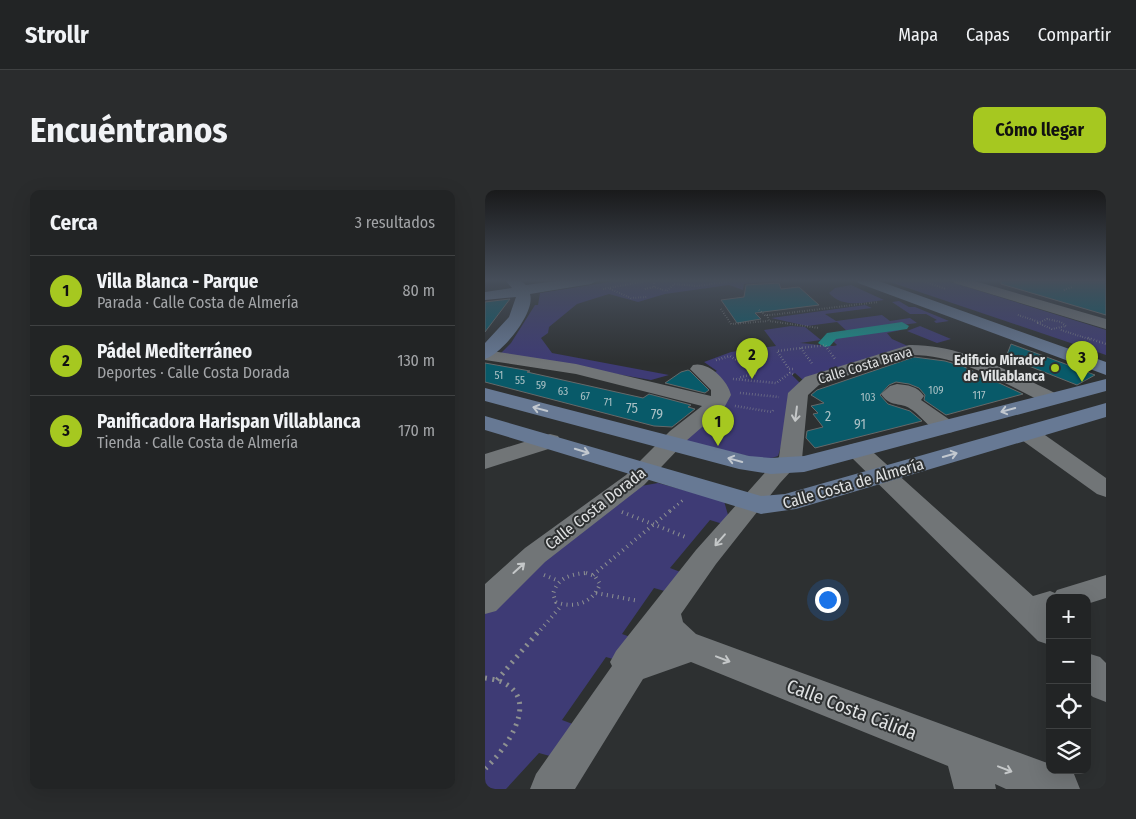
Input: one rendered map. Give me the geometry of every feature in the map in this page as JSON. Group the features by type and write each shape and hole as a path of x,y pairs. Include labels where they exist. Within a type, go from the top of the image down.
{"street":[{"path":"485,354 501,339 521,308"},
{"path":"939,308 1106,369"},
{"path":"1057,308 1106,324"},
{"name":"Calle Costa Brava","path":"630,668 628,662 652,605 790,459 798,393 804,386 812,381 909,350 926,349 943,352 1052,399"},
{"path":"485,354 576,369 726,405"},
{"path":"704,366 720,388 726,405"},
{"name":"Calle Costa de Almería","path":"485,394 749,464 783,466 804,464 1106,385"},
{"path":"909,400 945,427"},
{"name":"Calle Costa Dorada","path":"485,602 535,555 635,480 672,443 726,405"},
{"name":"Calle Costa de Almería","path":"485,423 751,502 779,505 1106,410"},
{"path":"1027,433 1106,490"},
{"path":"485,462 550,441"},
{"path":"857,450 883,475 1039,607 1046,623"},
{"path":"1081,594 1106,586"},
{"name":"Calle Costa Cálida","path":"652,605 665,621 668,629 684,644 970,772 1059,789"},
{"path":"551,789 630,668 692,647"},
{"path":"1091,672 1106,686"}],"path":[{"path":"721,308 731,324 769,321 819,328"},
{"path":"759,310 767,315 827,308"},
{"path":"767,315 769,321"},
{"path":"1059,329 1106,344"},
{"path":"800,368 789,369 777,351 825,345"},
{"path":"801,348 814,367 807,368"},
{"path":"704,366 730,356 757,373 734,380 727,375"},
{"path":"790,373 793,369"},
{"path":"775,382 787,375"},
{"path":"738,378 785,385"},
{"path":"734,392 780,397"},
{"path":"726,405 772,412 783,392"},
{"path":"593,575 687,497"},
{"path":"619,511 688,538"},
{"path":"551,578 559,581 579,573 593,575 600,584 596,593 579,604 562,605 556,602 553,594 559,581"},
{"path":"596,593 652,605"},
{"path":"497,680 562,605"},
{"path":"485,678 505,683 515,693 520,705 519,721 506,747 485,769"}],"shaded area":[{"path":"533,308 572,308 549,327 548,333 541,338 552,353 669,375 651,380 500,354 511,343"},
{"path":"844,308 872,308 825,314 836,321 882,315 890,321 910,318 917,323 848,332 837,322 807,326 771,318"},
{"path":"901,308 917,308 949,321 936,323 934,321 937,320 926,314 910,314"},
{"path":"967,308 1035,308 1106,330 1106,355"},
{"path":"791,326 805,327 821,340 800,343 830,346 837,345 832,340 834,338 898,328 901,330 887,333 892,339 910,347 804,381 795,373 792,375 801,384 778,456 765,460 687,442 687,435 723,406 710,374 717,371 704,362 731,352 776,346 764,330"},
{"path":"920,326 951,339 937,343 907,331"},
{"path":"658,483 724,501 728,515 723,524 710,520 670,568 683,573 668,592 654,588 622,634 636,639 620,661 606,657 562,720 578,726 557,758 539,753 506,789 485,789 485,614 520,577 641,486"}],"building":[{"path":"485,308 503,308 485,332"},
{"path":"727,308 795,308 755,313 761,319 737,323"},
{"path":"1082,308 1106,308 1106,315"},
{"name":"Edificio Mirador de Villablanca","path":"1011,344 1095,375 1077,385 1006,357"},
{"path":"914,357 945,361 962,366 1023,394 946,415 924,400 925,395 919,388 896,382 889,385 880,395 888,404 910,411 922,421 815,448 806,438 807,431 823,427 813,414 818,413 811,406 824,403 811,395 817,390"},
{"path":"485,363 530,371 527,372 643,398 649,394 691,405 688,407 695,409 672,427 654,426 485,382"},
{"path":"688,370 709,390 705,393 665,383 681,372"}],"waterway":[{"path":"825,343 832,336 902,326"}],"place":[{"name":"Edificio Mirador de Villablanca","path":"1055,368"},
{"name":"Pádel Mediterráneo","path":"752,379"},
{"name":"Panificadora Harispan Villablanca","path":"1082,382"},
{"name":"Villa Blanca - Parque","path":"718,446"}]}
